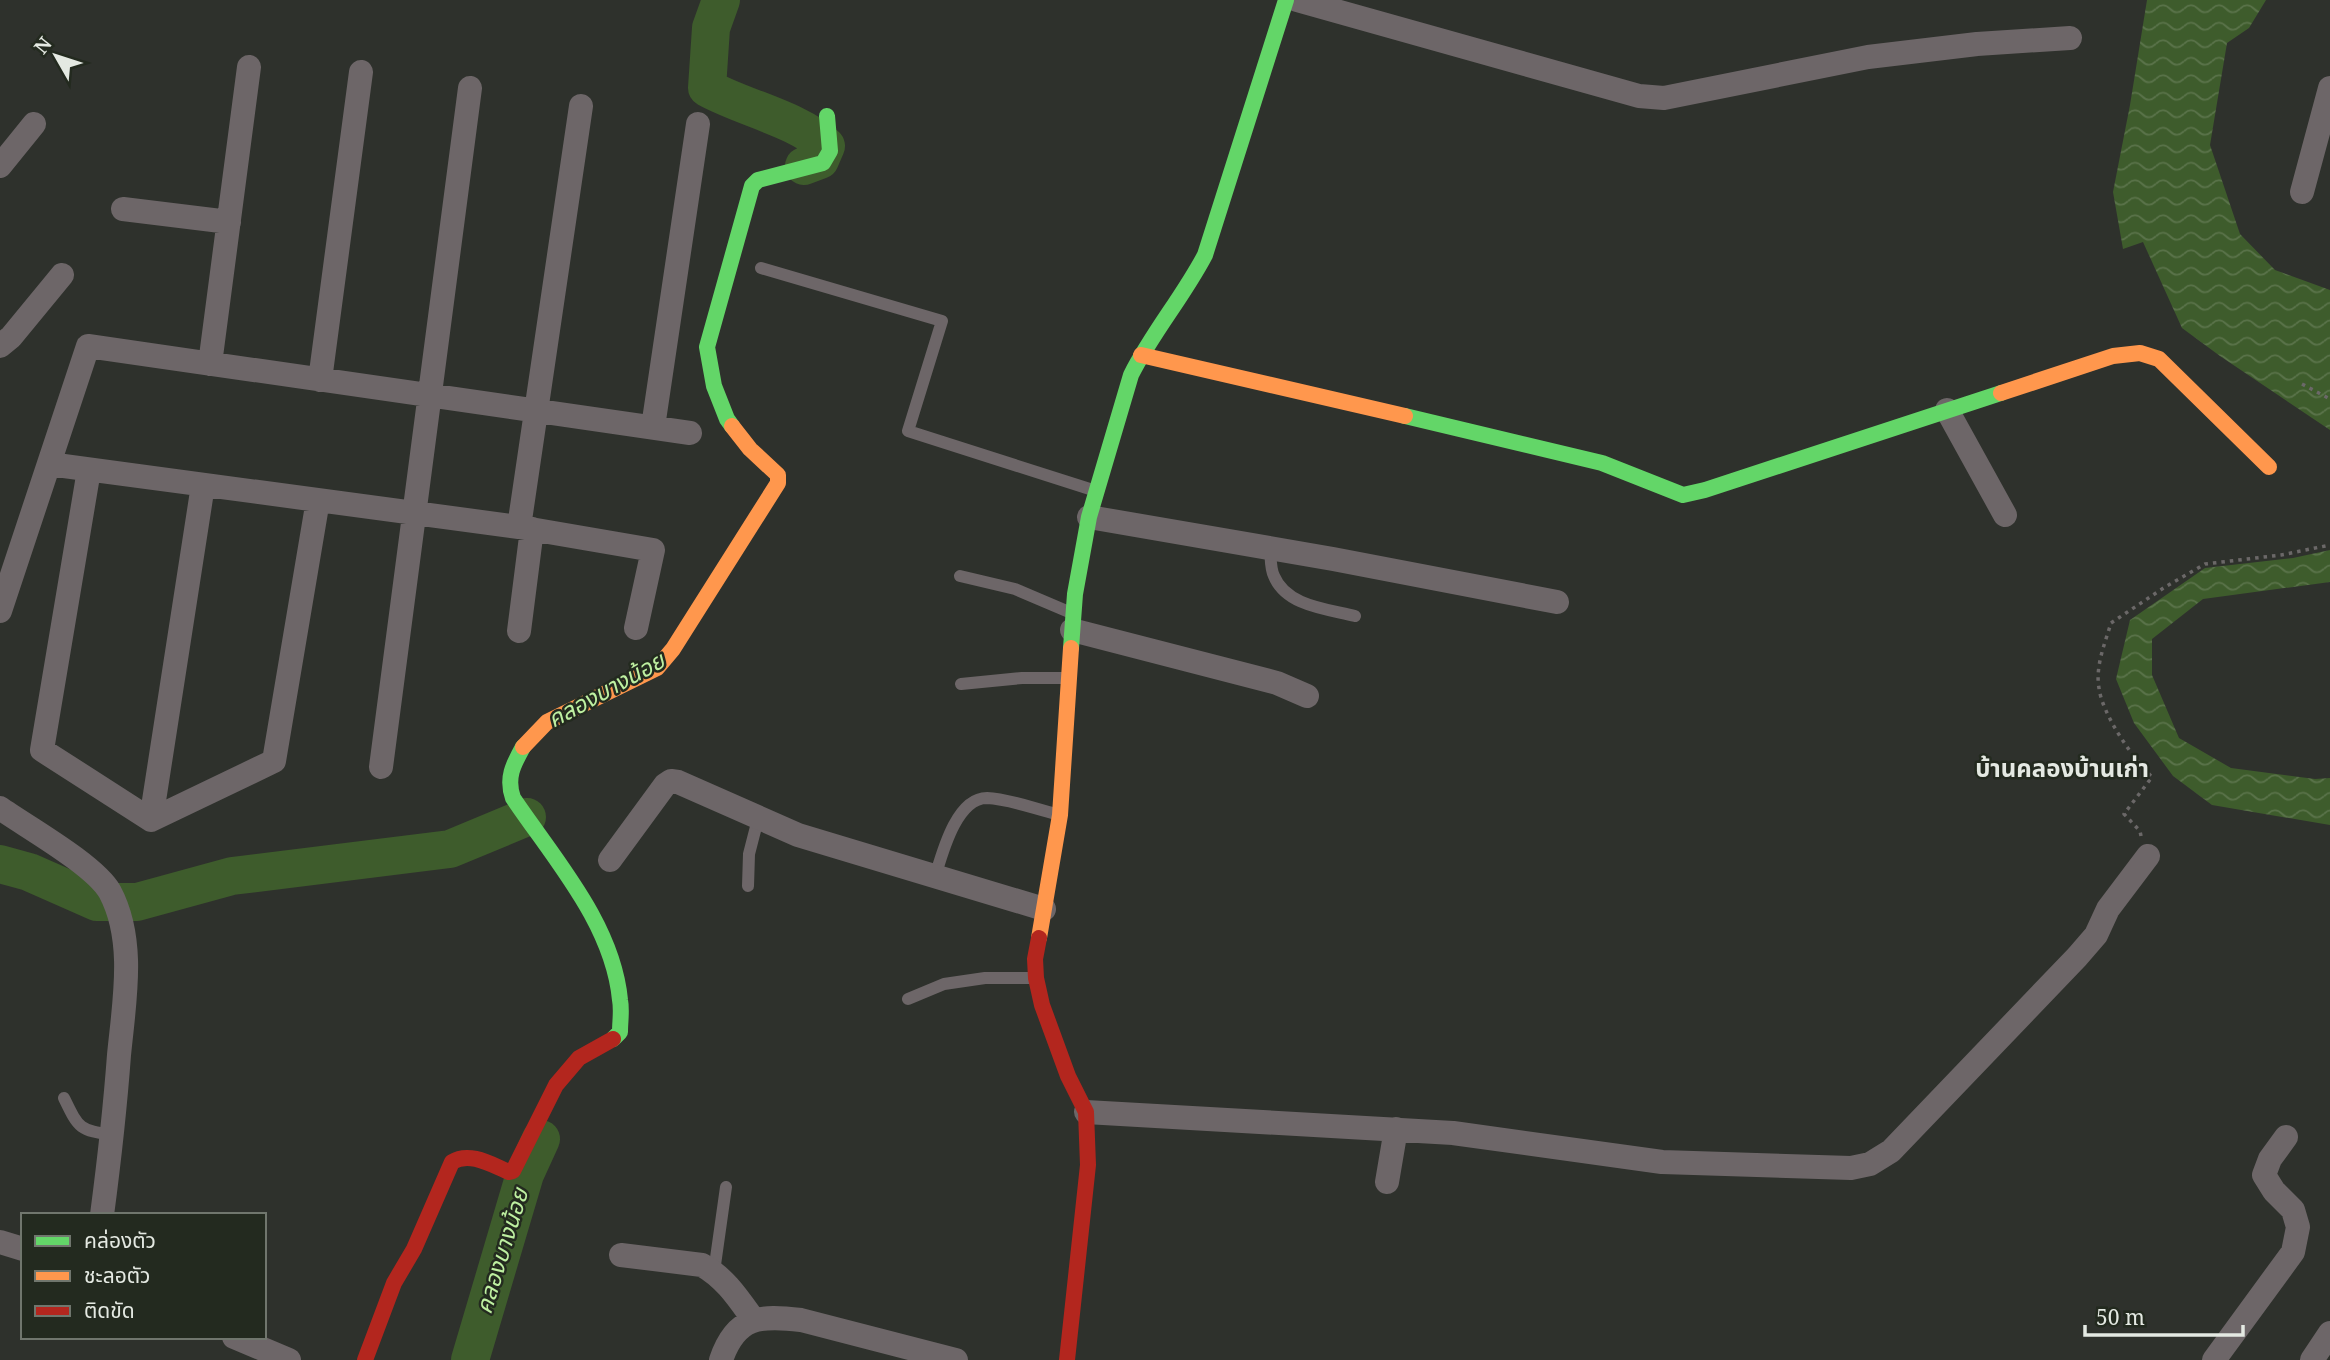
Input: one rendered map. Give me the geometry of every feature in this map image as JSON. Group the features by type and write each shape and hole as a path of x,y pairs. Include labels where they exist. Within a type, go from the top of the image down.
{"street":[{"path":"1067,1360 1088,1165 1086,1112 1068,1076 1042,1005 1035,959 1060,815 1073,622 1089,517 1125,390 1141,355 1205,255 1286,0"},
{"path":"1297,0 1639,96 1664,98 1868,57 1978,44 2070,38"},
{"path":"210,364 249,67"},
{"path":"320,380 361,72"},
{"path":"381,767 470,88"},
{"path":"2302,192 2330,88"},
{"path":"519,631 536,412 581,106"},
{"path":"365,1360 394,1283 414,1249 452,1162 457,1157 465,1157 513,1171 556,1085 579,1058 620,1032 619,985 606,944 595,920 513,798 508,784 522,748 547,722 662,663 778,483 778,475 750,449 727,419 715,386 707,347 752,186 758,180 823,163 830,151 827,116"},
{"path":"0,166 34,124"},
{"path":"653,427 698,124"},
{"path":"123,209 229,222"},
{"path":"0,346 11,337 62,275"},
{"path":"0,611 88,346 690,433"},
{"path":"1141,355 1266,386 1488,434 1602,463 1683,495 1706,490 2113,356 2140,353 2159,359 2269,467"},
{"path":"1947,410 2005,515"},
{"path":"49,464 526,528 653,550 636,628"},
{"path":"89,470 43,750 151,820"},
{"path":"151,820 203,485"},
{"path":"151,820 274,761 318,500"},
{"path":"1089,517 1270,548 1557,603"},
{"path":"1073,622 1267,680 1307,696"},
{"path":"610,860 671,781 684,784 798,835 1044,909"},
{"path":"0,808 90,871 109,890 120,920 124,937 126,979 113,1135 102,1213"},
{"path":"1086,1112 1454,1133 1662,1162 1851,1168 1870,1164 1891,1151 2077,957 2096,934 2108,909 2148,856"},
{"path":"1387,1182 1396,1129"},
{"path":"2214,1360 2293,1252 2298,1227 2293,1210 2274,1191 2264,1175 2270,1159 2286,1138"},
{"path":"0,1242 21,1248"},
{"path":"621,1255 702,1265 729,1285 753,1319"},
{"path":"721,1360 739,1327 753,1319 776,1317 801,1320 956,1360"},
{"path":"2312,1360 2330,1333"},
{"path":"239,1339 289,1360"}],"lane":[{"path":"761,268 942,321 908,431 1096,491"},
{"path":"1270,548 1273,575 1293,598 1304,604 1354,616"},
{"path":"960,576 1015,589 1073,622"},
{"path":"961,684 1022,678 1068,678"},
{"path":"935,877 949,832 972,803 984,798 1060,815"},
{"path":"748,886 749,854 758,819"},
{"path":"908,999 944,985 985,978 1036,978"},
{"path":"64,1098 74,1120 82,1128 113,1135"},
{"path":"714,1272 726,1187"}],"path":[{"path":"2302,384 2330,398"},
{"path":"2148,856 2140,831 2124,814 2152,777 2128,748 2113,724 2099,689 2099,670 2111,623 2205,564 2281,555 2330,545"}],"water":[{"path":"2147,0 2266,0 2249,28 2227,43 2210,145 2240,234 2275,270 2330,290 2330,430 2182,328 2143,242 2123,249 2113,192"},
{"path":"2330,550 2330,582 2203,599 2152,639 2152,675 2179,738 2231,768 2315,779 2330,778 2330,825 2212,805 2173,776 2134,723 2116,679 2130,620 2205,568 2293,558"}],"waterway":[{"name":"คลองบางน้อย","path":"721,0 711,28 707,88 801,128 826,146 820,160 804,166"},
{"path":"0,864 29,872 97,902 137,902 232,876 450,849 527,817"},
{"name":"คลองบางน้อย","path":"470,1360 525,1174 541,1139"}],"traffic: fast":[{"path":"1071,648 1075,594 1089,517 1131,375 1205,255 1286,0"},
{"path":"732,426 714,386 707,347 752,186 758,180 823,163 830,151 827,116"},
{"path":"1405,416 1602,463 1683,495 2001,393"},
{"path":"523,747 512,772 510,784 513,798 579,893 606,945 621,1004 620,1032 613,1039"}],"traffic: slow":[{"path":"2001,393 2113,356 2140,353 2159,359 2269,467"},
{"path":"1141,355 1405,416"},
{"path":"523,747 547,722 657,668 673,649 778,483 778,475 750,449 732,426"},
{"path":"1039,938 1060,815 1071,648"}],"traffic: jam":[{"path":"1039,938 1035,959 1042,1005 1068,1076 1086,1112 1088,1165 1067,1360"},
{"path":"365,1360 394,1283 414,1249 452,1162 473,1158 509,1172 513,1171 556,1085 579,1058 613,1039"}],"district":[{"name":"บ้านคลองบ้านเก่า","path":"2062,769"}]}
